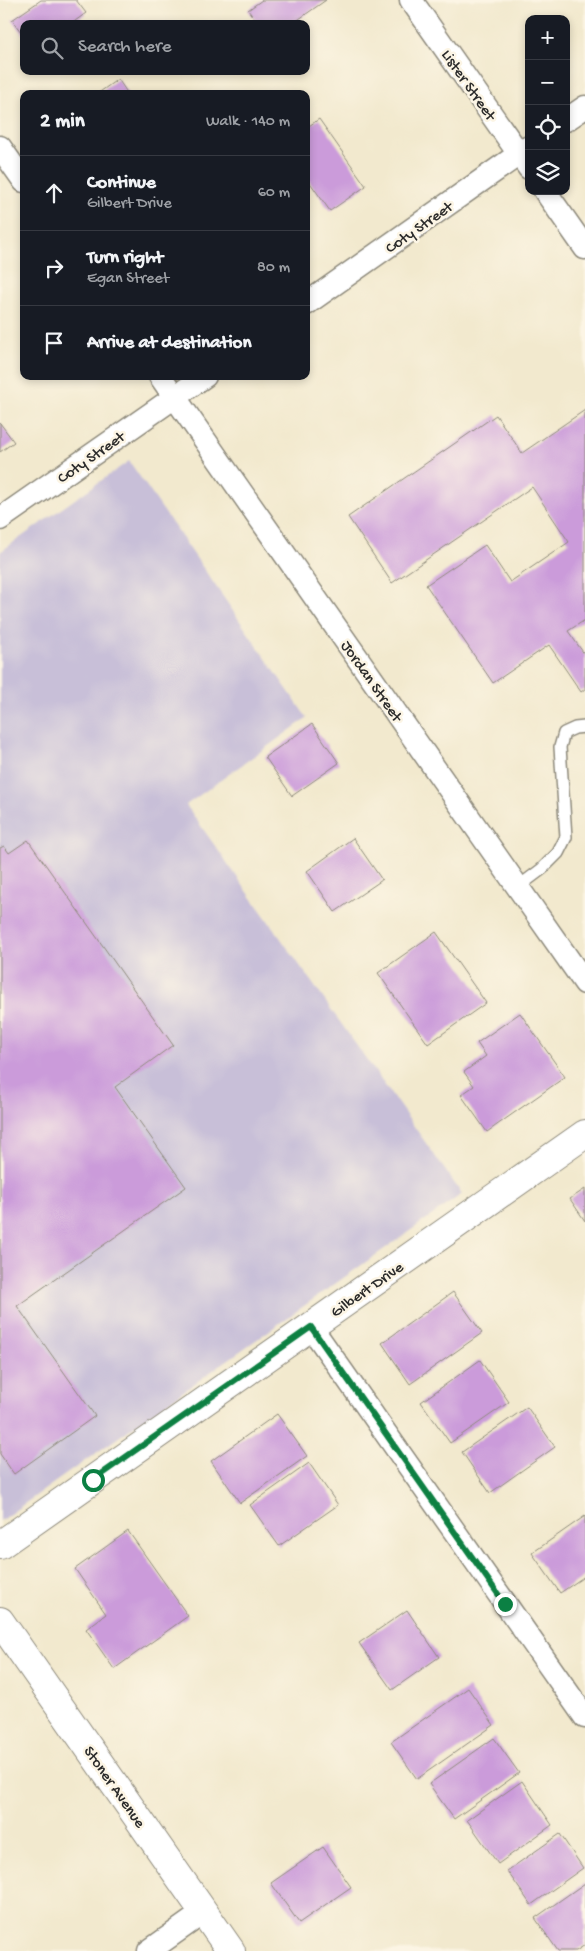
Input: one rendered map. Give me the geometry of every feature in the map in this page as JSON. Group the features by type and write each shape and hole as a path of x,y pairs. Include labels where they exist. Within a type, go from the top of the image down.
{"street":[{"name":"Lister Street","path":"411,0 525,156"},
{"path":"570,117 585,107"},
{"path":"0,147 20,174"},
{"name":"Coty Street","path":"310,301 525,156"},
{"path":"548,195 585,248"},
{"name":"Jordan Street","path":"163,380 585,983"},
{"name":"Coty Street","path":"0,519 198,380"},
{"name":"Gilbert Drive","path":"0,1545 585,1134"},
{"path":"311,1327 585,1718"},
{"name":"Stoner Avenue","path":"0,1621 231,1951"},
{"path":"149,1951 204,1912"}],"lane":[{"path":"518,887 542,869 558,853 566,837 560,747 564,733 575,728 585,727"}],"shaded area":[{"path":"129,461 307,718 186,805 462,1194 0,1521 0,552"}],"building":[{"path":"41,0 76,0 86,13 76,20 20,20 20,31 12,20"},
{"path":"262,0 326,0 298,20 255,20 248,10"},
{"path":"118,79 125,90 103,90"},
{"path":"319,119 366,186 330,211 310,183 310,125"},
{"path":"585,410 585,620 568,631 585,655 585,689 581,692 549,645 493,683 426,585 485,545 510,582 569,542 532,487 392,583 348,517 496,415 522,453"},
{"path":"0,423 14,442 0,452"},
{"path":"312,724 339,763 292,796 265,757"},
{"path":"353,838 382,880 335,912 307,871"},
{"path":"28,840 173,1045 115,1087 186,1187 17,1306 95,1416 14,1474 0,1454 0,848 4,846 9,853"},
{"path":"436,932 486,1003 428,1044 378,973"},
{"path":"520,1013 565,1077 487,1132 461,1095 474,1086 464,1072 486,1056 477,1043"},
{"path":"585,1189 585,1221 570,1199"},
{"path":"453,1292 482,1333 410,1384 382,1343"},
{"path":"480,1360 509,1402 450,1443 421,1402"},
{"path":"527,1407 555,1447 490,1493 462,1452"},
{"path":"277,1414 307,1456 240,1503 211,1461"},
{"path":"309,1463 338,1505 279,1546 250,1505"},
{"path":"585,1516 585,1576 560,1593 532,1553"},
{"path":"128,1531 188,1616 114,1669 86,1629 106,1614 75,1569"},
{"path":"407,1610 439,1657 392,1690 359,1643"},
{"path":"468,1688 494,1725 417,1779 391,1742"},
{"path":"494,1738 519,1773 454,1819 429,1784"},
{"path":"522,1781 552,1825 498,1864 467,1820"},
{"path":"560,1834 583,1868 531,1905 507,1871"},
{"path":"323,1847 351,1887 299,1923 271,1883"},
{"path":"585,1883 585,1945 576,1951 558,1951 535,1918"}],"route":[{"path":"93,1480 311,1327 505,1604"}]}
